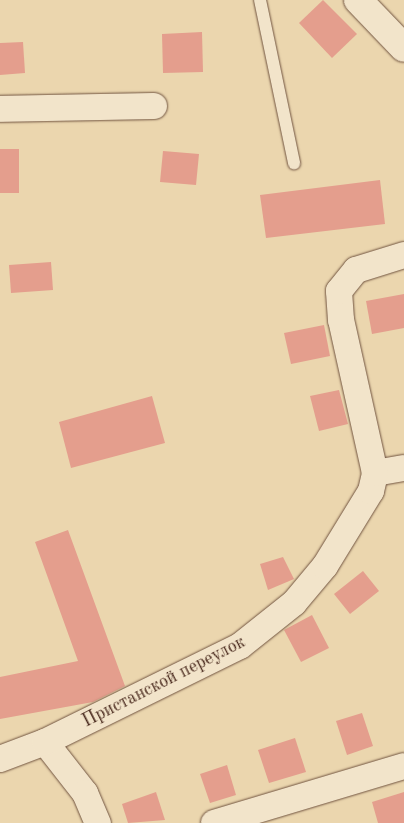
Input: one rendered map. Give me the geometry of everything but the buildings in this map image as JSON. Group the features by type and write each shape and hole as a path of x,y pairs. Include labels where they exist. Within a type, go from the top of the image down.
{"street":[{"path":"358,0 404,48"},
{"path":"0,109 154,106"},
{"name":"Пристанской переулок","path":"0,759 45,742 240,646 264,630 294,603 325,566 371,492 375,473 341,320 339,291 356,270 404,255"},
{"path":"375,473 404,468"},
{"path":"45,742 85,792 98,823"},
{"path":"214,823 404,766"}],"lane":[{"path":"260,0 294,163"}]}
